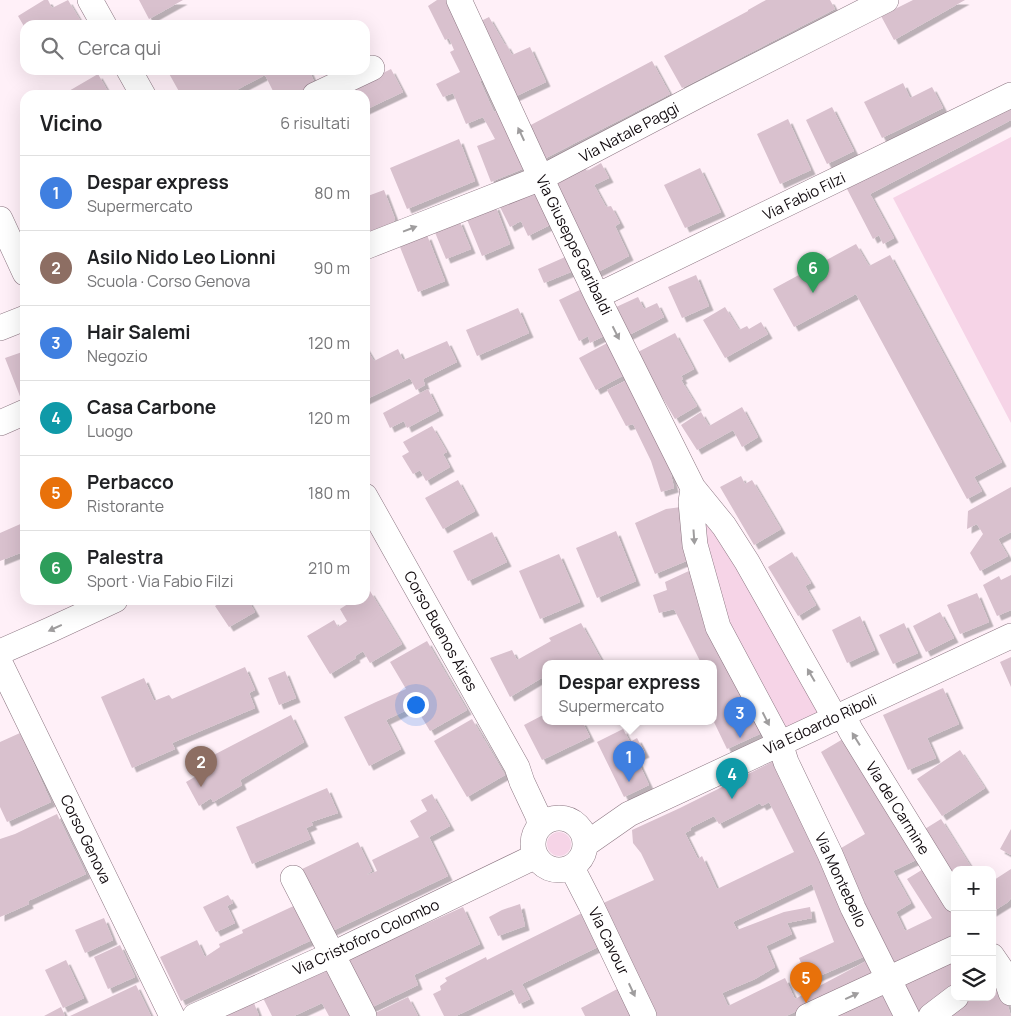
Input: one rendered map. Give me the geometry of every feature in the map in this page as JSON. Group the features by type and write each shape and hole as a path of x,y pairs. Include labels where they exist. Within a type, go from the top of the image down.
{"street":[{"path":"90,0 101,20"},
{"name":"Via Giuseppe Garibaldi","path":"459,0 597,296 693,488 724,526 838,716"},
{"name":"Via Natale Paggi","path":"370,245 541,178 886,0"},
{"path":"132,75 140,90"},
{"path":"326,90 357,75"},
{"name":"Via Fabio Filzi","path":"597,296 1011,95"},
{"path":"0,219 20,262"},
{"path":"0,328 20,320"},
{"path":"0,423 20,414"},
{"name":"Via Montebello","path":"693,488 691,502 694,545 718,627 780,743 786,762 830,854 853,908 908,1016"},
{"name":"Corso Buenos Aires","path":"370,505 517,766 522,782 538,816 540,826"},
{"path":"0,652 90,605"},
{"name":"Via Edoardo Riboli","path":"576,829 629,814 1011,636"},
{"name":"Corso Genova","path":"0,663 172,1016"},
{"name":"Via del Carmine","path":"838,716 851,731 951,894"},
{"name":"Corso Buenos Aires","path":"517,766 529,774 576,829"},
{"path":"558,818 576,829 584,854 579,862 572,868 562,871 551,870 542,864 536,856 533,846 534,836 540,826 549,820 558,818"},
{"name":"Via Cristoforo Colombo","path":"195,1016 333,954 536,856"},
{"name":"Via Cavour","path":"572,868 644,1016"},
{"path":"293,878 364,1016"},
{"path":"808,1016 951,950"},
{"path":"996,966 1005,975 1011,993"},
{"path":"931,1016 951,1001"}],"shaded area":[{"path":"1011,137 1011,423 893,198"},
{"path":"696,497 829,716 783,737 722,626"},
{"path":"559,832 567,836 571,844 567,852 559,856 551,852 547,844 551,836"}],"building":[{"path":"44,0 48,0 52,8 68,0 80,20 20,20 18,16"},
{"path":"139,0 183,0 149,19"},
{"path":"437,0 452,0 487,78 480,81 494,112 502,109 532,165 491,182 477,146 495,139 483,117 466,124 453,93 443,97 436,84 460,72 450,52 454,50 449,38 445,40 428,6"},
{"path":"766,0 830,0 835,9 682,88 664,56"},
{"path":"913,0 965,0 894,40 881,16"},
{"path":"489,17 512,55 530,47 546,82 512,98 477,23"},
{"path":"652,61 670,94 544,159 527,127"},
{"path":"391,69 403,92 370,108 370,90 349,90"},
{"path":"99,75 107,90 71,90"},
{"path":"170,75 265,75 236,90 178,90"},
{"path":"265,75 311,75 316,86 308,90 272,90"},
{"path":"903,83 910,98 932,87 943,108 882,138 864,102"},
{"path":"1011,101 1011,120 870,194 894,238 883,244 879,235 873,239 846,187"},
{"path":"832,107 854,151 827,164 806,120"},
{"path":"788,119 811,170 780,184 757,134"},
{"path":"459,139 475,181 407,209 390,168"},
{"path":"601,163 609,178 594,185 606,207 611,206 620,223 615,226 629,256 594,274 552,182 584,165 587,171"},
{"path":"700,168 721,212 685,228 664,185"},
{"path":"540,188 556,222 528,236 521,221 510,227 500,207"},
{"path":"384,190 395,219 393,223 370,232 370,195"},
{"path":"495,205 510,244 482,256 466,217"},
{"path":"459,220 471,249 446,259 434,230"},
{"path":"427,235 445,281 418,292 400,247"},
{"path":"856,244 869,266 890,255 1002,462 974,477 982,491 967,499 856,294 794,327 773,289"},
{"path":"572,254 578,269 544,283 538,269"},
{"path":"696,275 709,306 682,318 668,287"},
{"path":"586,287 608,334 590,343 588,336 579,341 559,300"},
{"path":"638,297 644,309 657,303 664,317 627,336 614,308"},
{"path":"725,307 739,330 747,326 749,329 761,322 768,334 725,358 703,320"},
{"path":"518,308 529,333 477,356 466,330"},
{"path":"675,333 694,369 681,376 683,379 681,380 697,406 675,419 636,353"},
{"path":"447,341 457,362 423,379 425,385 416,390 410,378 370,398 370,354 374,361 398,349 403,360"},
{"path":"611,341 628,373 596,390 579,358"},
{"path":"20,353 20,396 5,358"},
{"path":"631,378 667,456 674,488 661,492 651,461 633,424 626,426 607,390"},
{"path":"428,389 439,411 407,428 404,421 390,428 383,413"},
{"path":"742,407 758,437 742,447 733,430 697,450 681,425 701,412 709,426"},
{"path":"432,426 447,452 443,454 450,467 426,481 420,470 413,474 402,456 409,452 403,442"},
{"path":"741,476 745,484 752,480 781,529 754,545 720,487"},
{"path":"458,480 475,511 443,529 425,498"},
{"path":"1011,487 1011,532 998,539 1008,556 980,571 970,553 983,534 977,524 967,529 968,511"},
{"path":"681,507 691,559 655,574 635,523 666,509"},
{"path":"20,524 20,553 0,561 0,533"},
{"path":"616,531 636,581 597,598 576,548"},
{"path":"492,532 507,562 468,581 453,551"},
{"path":"792,552 811,583 805,586 816,605 798,616 768,567"},
{"path":"559,554 580,602 540,619 519,571"},
{"path":"691,570 696,598 711,636 764,732 727,749 715,725 717,725 717,660 700,660 674,609 659,613 653,595 667,590 665,582"},
{"path":"1011,575 1011,610 997,616 983,585 999,576 1001,580"},
{"path":"370,591 402,644 370,663 363,651 355,656 356,658 330,674 307,636 334,620 338,627 347,621 340,609 346,605 370,605"},
{"path":"977,593 989,622 960,634 947,605"},
{"path":"251,605 255,612 229,627 215,606"},
{"path":"940,612 954,638 926,652 913,626"},
{"path":"860,616 875,650 847,663 832,630"},
{"path":"581,623 601,660 542,660 542,678 510,697 490,658 512,650 517,660 551,641 549,638"},
{"path":"904,623 918,653 893,664 879,635"},
{"path":"427,641 467,710 430,731 415,706 386,720 401,749 369,766 344,717 406,689 390,662"},
{"path":"1011,657 1011,687 1000,662"},
{"path":"245,667 255,690 249,693 255,708 172,743 175,749 132,768 101,697 144,678 154,701 169,695 172,699"},
{"path":"285,671 296,698 279,705 268,678"},
{"path":"943,688 959,724 927,738 936,758 908,770 883,715"},
{"path":"291,715 304,742 240,780 242,785 213,802 211,798 199,806 186,782 205,771 204,760"},
{"path":"542,716 542,725 584,725 590,737 542,760 524,725"},
{"path":"472,719 505,775 467,797 434,741"},
{"path":"623,729 630,742 637,738 645,753 636,757 649,785 624,797 597,742"},
{"path":"20,733 51,802 7,822 0,807 0,742"},
{"path":"848,736 918,859 893,871 911,903 896,912 905,931 932,918 907,879 925,868 951,906 951,940 892,967 836,851 865,834 821,752"},
{"path":"960,750 985,788 942,816 917,779"},
{"path":"778,759 870,954 808,981 799,958 834,942 812,884 733,922 737,930 784,912 810,907 812,918 787,923 792,934 766,946 775,967 755,979 722,993 728,1006 785,978 795,999 872,958 881,972 786,1016 654,1016 599,905 654,880 641,853 633,843 632,830","holes":["769,802 794,852 717,889 702,856 698,859 685,833 691,830 690,828 714,816 719,824 760,803 762,806"]},
{"path":"327,788 338,813 311,822 313,825 306,828 311,839 252,864 236,827"},
{"path":"432,794 450,826 429,837 448,876 328,933 298,871 358,842 372,871 367,875 377,871 372,860 419,837 410,821 427,811 421,800"},
{"path":"57,814 86,874 28,901 29,904 0,917 0,839"},
{"path":"941,819 970,866 951,866 951,881 920,832"},
{"path":"1011,829 1011,855 1000,849"},
{"path":"1011,869 1011,898 996,910 996,879"},
{"path":"228,895 233,903 227,906 235,923 216,932 203,907"},
{"path":"300,903 316,938 181,1001 160,957 197,940 205,957 220,947 219,944 243,933 242,930"},
{"path":"520,904 525,926 498,936 489,917"},
{"path":"463,907 480,944 414,975 418,985 366,1010 341,962"},
{"path":"588,910 604,944 522,984 530,999 519,1004 512,989 456,1016 444,1016 433,994 441,990 440,986 447,981 445,978 486,957 487,960"},
{"path":"104,918 113,940 85,953 75,930"},
{"path":"120,945 135,977 108,989 94,957"},
{"path":"66,960 84,998 63,1008 45,970"},
{"path":"951,960 951,990 921,1016 915,1016 904,982 918,974 921,978"},
{"path":"330,968 358,1016 329,1016 322,1003 294,1016 272,1016 263,998"},
{"path":"998,974 1011,1016 937,1016 958,1001 996,1001 996,975"},
{"path":"136,985 151,1016 70,1016"},
{"path":"623,986 637,1016 585,1016 581,1008"},
{"path":"888,986 902,1016 823,1016"},
{"path":"408,997 418,1016 369,1016"},
{"path":"254,1003 259,1016 226,1016"},
{"path":"61,1007 65,1016 44,1016"}],"place":[{"name":"Palestra","path":"813,293"},
{"name":"Hair Salemi","path":"740,738"},
{"name":"Despar express","path":"629,782"},
{"name":"Asilo Nido Leo Lionni","path":"201,787"},
{"name":"Casa Carbone","path":"732,799"},
{"name":"Perbacco","path":"806,1003"}]}
